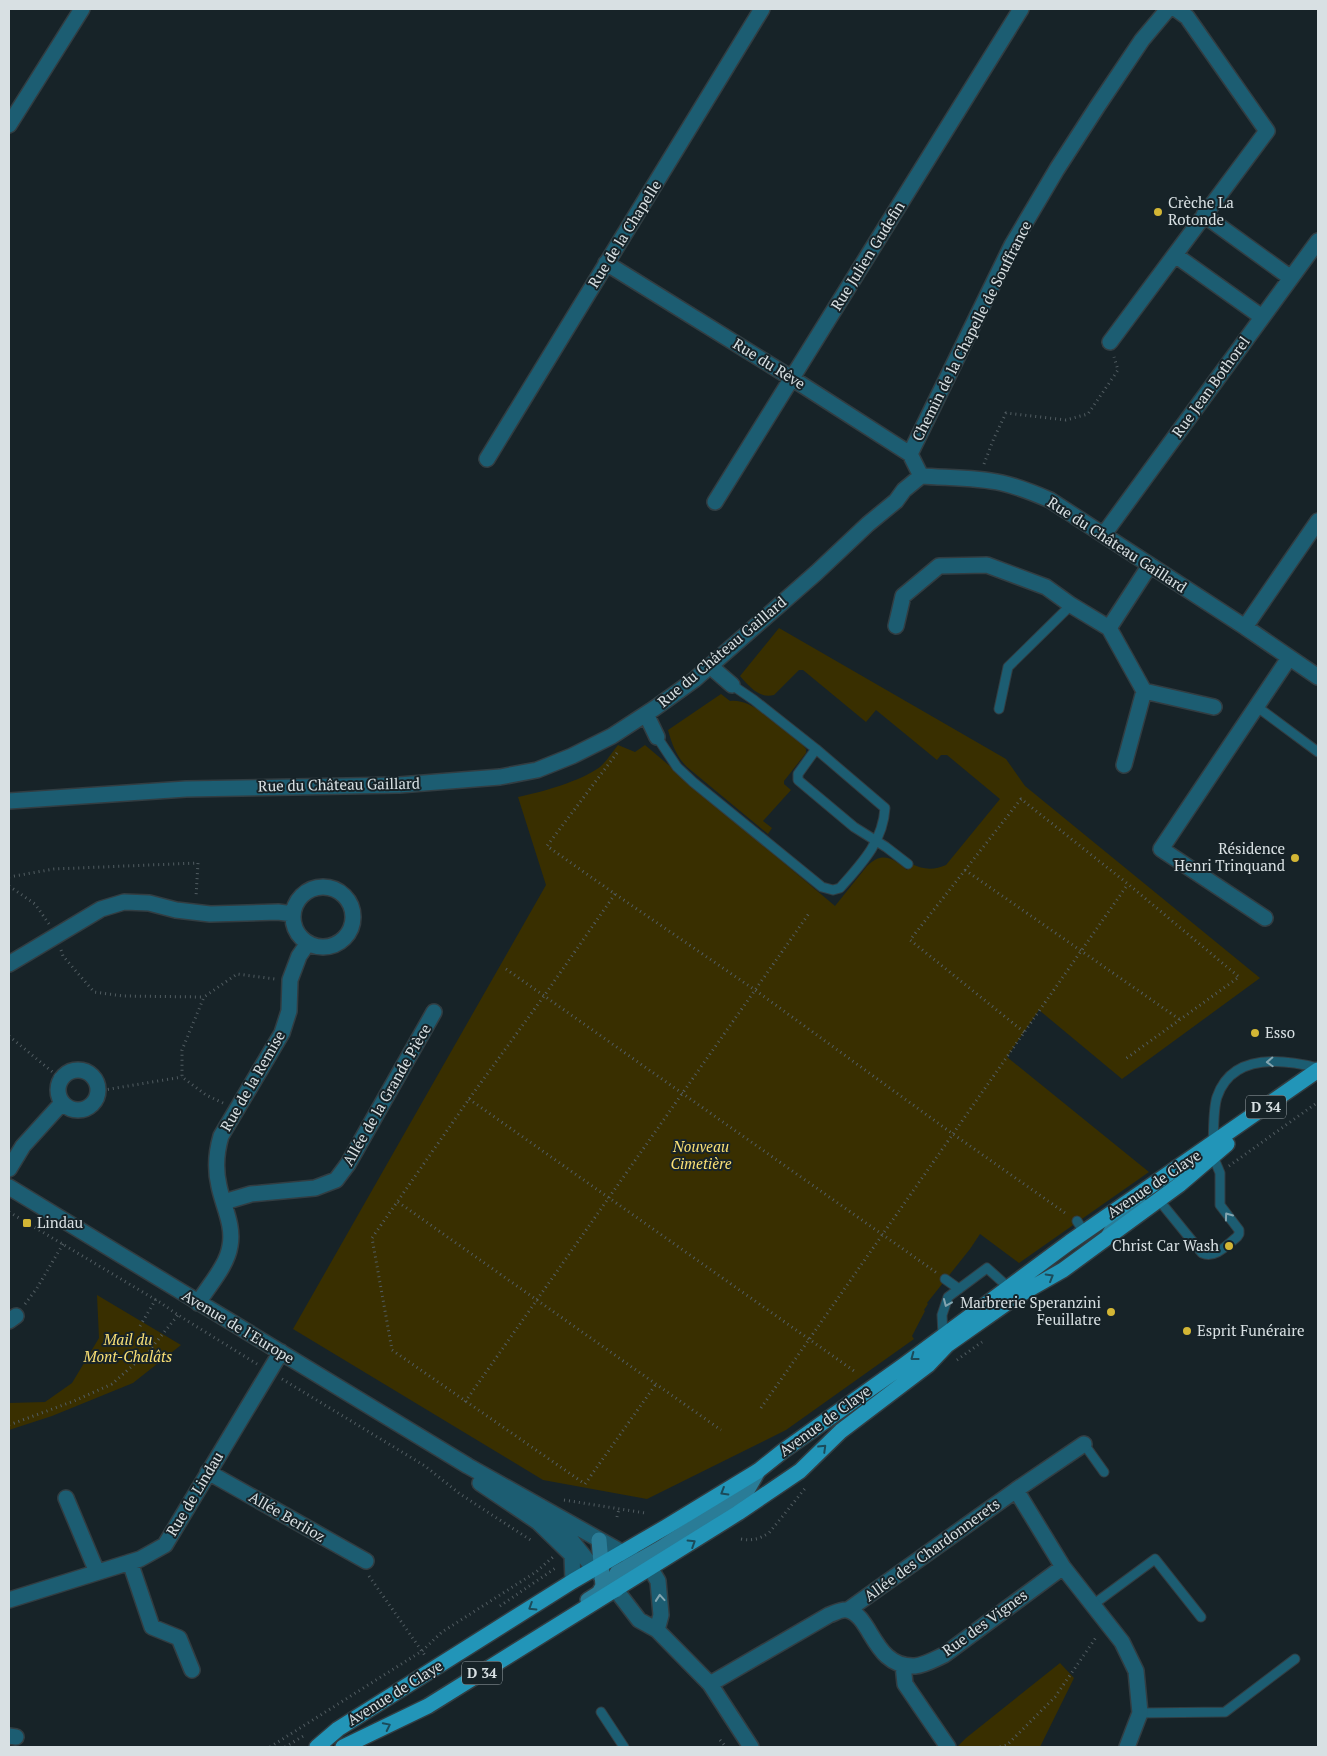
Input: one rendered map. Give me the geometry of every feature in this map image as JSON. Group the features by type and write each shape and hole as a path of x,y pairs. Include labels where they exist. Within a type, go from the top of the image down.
{"main road":[{"name":"Avenue de Claye","path":"343,1747 428,1706 616,1590 644,1564 738,1513 800,1471 841,1431 928,1365 947,1345 1014,1298 1062,1270 1158,1199 1213,1150 1318,1069"},
{"name":"Avenue de Claye","path":"317,1747 338,1729 573,1580 599,1570 621,1552 758,1472 783,1451 904,1365 1008,1287 1081,1226 1181,1165 1213,1150 1318,1080"}],"street":[{"path":"9,125 82,9"},
{"name":"Rue de la Chapelle","path":"487,458 762,9"},
{"name":"Rue Julien Gudefin","path":"715,502 1021,9"},
{"name":"Chemin de la Chapelle de Souffrance","path":"910,454 1012,245 1057,169 1097,107 1142,40 1168,9"},
{"path":"1110,342 1267,131 1187,17 1176,9"},
{"path":"1204,215 1291,278"},
{"name":"Rue Jean Bothorel","path":"1104,534 1318,241"},
{"path":"1175,255 1262,318"},
{"name":"Rue du Rêve","path":"606,263 910,454"},
{"path":"910,454 921,476"},
{"name":"Rue du Château Gaillard","path":"9,801 186,789 399,785 500,777 537,770 572,756 612,736 694,680 896,502 904,490 921,476 1001,482 1022,488 1050,500 1245,627 1318,678"},
{"path":"1245,627 1311,542 1318,521"},
{"path":"896,626 902,596 939,566 987,565 1046,587 1109,628 1144,691 1124,764"},
{"path":"1109,628 1150,565"},
{"path":"1265,918 1161,849 1289,658"},
{"path":"710,666 732,685"},
{"path":"1144,691 1214,707"},
{"path":"646,714 656,737"},
{"path":"319,887 339,892 346,898 351,908 353,918 351,928 338,943 318,946 308,943 296,931 293,923 293,914 301,896 309,890 319,887"},
{"path":"9,964 102,909 124,902 149,903 193,913 278,912 293,914"},
{"name":"Rue de la Remise","path":"198,1303 225,1261 230,1246 231,1226 216,1168 221,1136 282,1033 289,1011 290,980 299,956 308,943"},
{"name":"Allée de la Grande Pièce","path":"224,1202 251,1194 315,1188 336,1180 348,1164 434,1012"},
{"path":"84,1070 94,1078 98,1091 93,1103 81,1110 74,1110 62,1103 57,1092 60,1079 71,1071 84,1070"},
{"path":"9,1169 23,1146 62,1103"},
{"path":"1109,1235 1117,1221 1180,1176 1183,1168 1181,1165"},
{"name":"Avenue de l'Europe","path":"9,1187 468,1466 644,1564"},
{"name":"Rue de Lindau","path":"9,1600 140,1559 165,1545 281,1352"},
{"name":"Allée des Chardonnerets","path":"848,1610 1084,1444"},
{"name":"Avenue de l'Europe","path":"468,1466 561,1530 571,1540 599,1570 639,1620 658,1630 710,1684 737,1744"},
{"name":"Avenue de l'Europe","path":"468,1466 474,1480 538,1522 572,1555 573,1580"},
{"name":"Allée Berlioz","path":"208,1472 366,1561"},
{"path":"658,1630 661,1615 658,1581 644,1564 661,1548 745,1494 758,1472"},
{"name":"Allée des Chardonnerets","path":"1016,1490 1063,1567"},
{"path":"66,1498 97,1572"},
{"path":"461,1686 491,1659 599,1594 603,1586 599,1570 599,1540"},
{"path":"130,1562 152,1627 179,1638 192,1670"},
{"path":"1063,1567 1122,1642 1136,1671 1140,1713 1128,1747"},
{"name":"Rue des Vignes","path":"903,1665 916,1666 944,1655 1063,1567"},
{"path":"710,1684 829,1615 840,1610 848,1610 856,1614 887,1658 903,1665 905,1684 948,1747"}],"lane":[{"path":"999,709 1008,667 1071,605"},
{"path":"656,737 677,767 693,782 822,887 833,890 840,888 871,851 884,820 885,808 816,749 732,685"},
{"path":"1256,706 1318,752"},
{"path":"816,749 798,774 798,780 854,827 908,864"},
{"path":"1158,1199 1202,1253 1209,1256 1214,1255 1237,1237 1239,1230 1220,1205 1220,1173 1213,1150 1216,1098 1224,1082 1240,1068 1248,1064 1271,1062 1298,1064 1318,1069"},
{"path":"943,1335 942,1315 948,1297 987,1268 1008,1287"},
{"path":"945,1279 959,1289"},
{"name":"Allée des Chardonnerets","path":"1084,1444 1104,1472"},
{"path":"1094,1604 1155,1559 1201,1617"},
{"path":"1140,1713 1225,1712 1295,1659"},
{"path":"600,1712 624,1747"}],"path":[{"path":"979,479 994,438 1006,413 1066,420 1088,414 1118,370 1110,342"},
{"path":"617,753 547,846 755,990 1081,1226"},
{"path":"1024,1032 910,940 1021,799 1128,884 1238,976 1124,1060"},
{"path":"9,877 54,869 198,863 197,890 193,913"},
{"path":"965,870 1179,1019"},
{"path":"761,1408 1128,884"},
{"path":"9,886 35,904 57,936 63,956 94,992 123,996 204,996 237,974 290,980"},
{"path":"615,894 372,1238 392,1350 584,1484 656,1384"},
{"path":"465,1402 810,912"},
{"path":"506,969 945,1279"},
{"path":"182,1078 182,1050 204,996"},
{"path":"9,1036 60,1079"},
{"path":"98,1091 182,1078 206,1094 237,1109"},
{"path":"469,1099 857,1373"},
{"path":"1220,1173 1318,1102"},
{"path":"398,1202 721,1430"},
{"path":"12,1319 37,1288 63,1244"},
{"path":"140,1326 156,1300"},
{"path":"9,1425 74,1401 112,1384 149,1351 178,1315"},
{"path":"953,1363 984,1341"},
{"path":"741,1539 755,1540 769,1533 808,1485"},
{"path":"617,1517 619,1509"},
{"path":"270,1747 422,1651 442,1632 536,1572 555,1555"},
{"path":"366,1561 369,1578 426,1657"},
{"path":"1000,1747 1007,1745 1055,1698 1101,1630"},
{"path":"726,1747 737,1744"}],"green space":[{"name":"Nouveau Cimetière","path":"779,628 1006,759 1025,786 1260,978 1122,1079 1039,1010 1007,1057 1149,1172 1019,1263 980,1234 927,1303 912,1336 914,1339 786,1430 647,1499 543,1480 293,1329 546,885 518,797 583,777 603,765 618,745 635,752 645,745 835,906 872,861 887,858 897,862 907,870 912,864 929,869 946,865 1000,799 947,755 941,755 937,760 876,710 866,722 803,670 799,670 774,695 764,695 755,691 740,676"},
{"path":"721,694 730,701 739,701 758,709 806,749 806,753 784,781 784,784 791,790 763,821 772,828 768,834 687,767 677,754 671,740 668,730"},
{"name":"Mail du Mont-Chalâts","path":"97,1295 181,1345 133,1383 52,1416 9,1430 9,1403 45,1402 72,1383 99,1338"},
{"path":"1060,1663 1074,1678 1040,1747 957,1747 966,1738"}],"place":[{"name":"Crèche La Rotonde","path":"1158,212"},
{"name":"Résidence Henri Trinquand","path":"1295,858"},
{"name":"Esso","path":"1255,1033"},
{"name":"Lindau","path":"27,1223"},
{"name":"Christ Car Wash","path":"1229,1246"},
{"name":"Marbrerie Speranzini Feuillatre","path":"1111,1312"},
{"name":"Esprit Funéraire","path":"1187,1331"}]}
